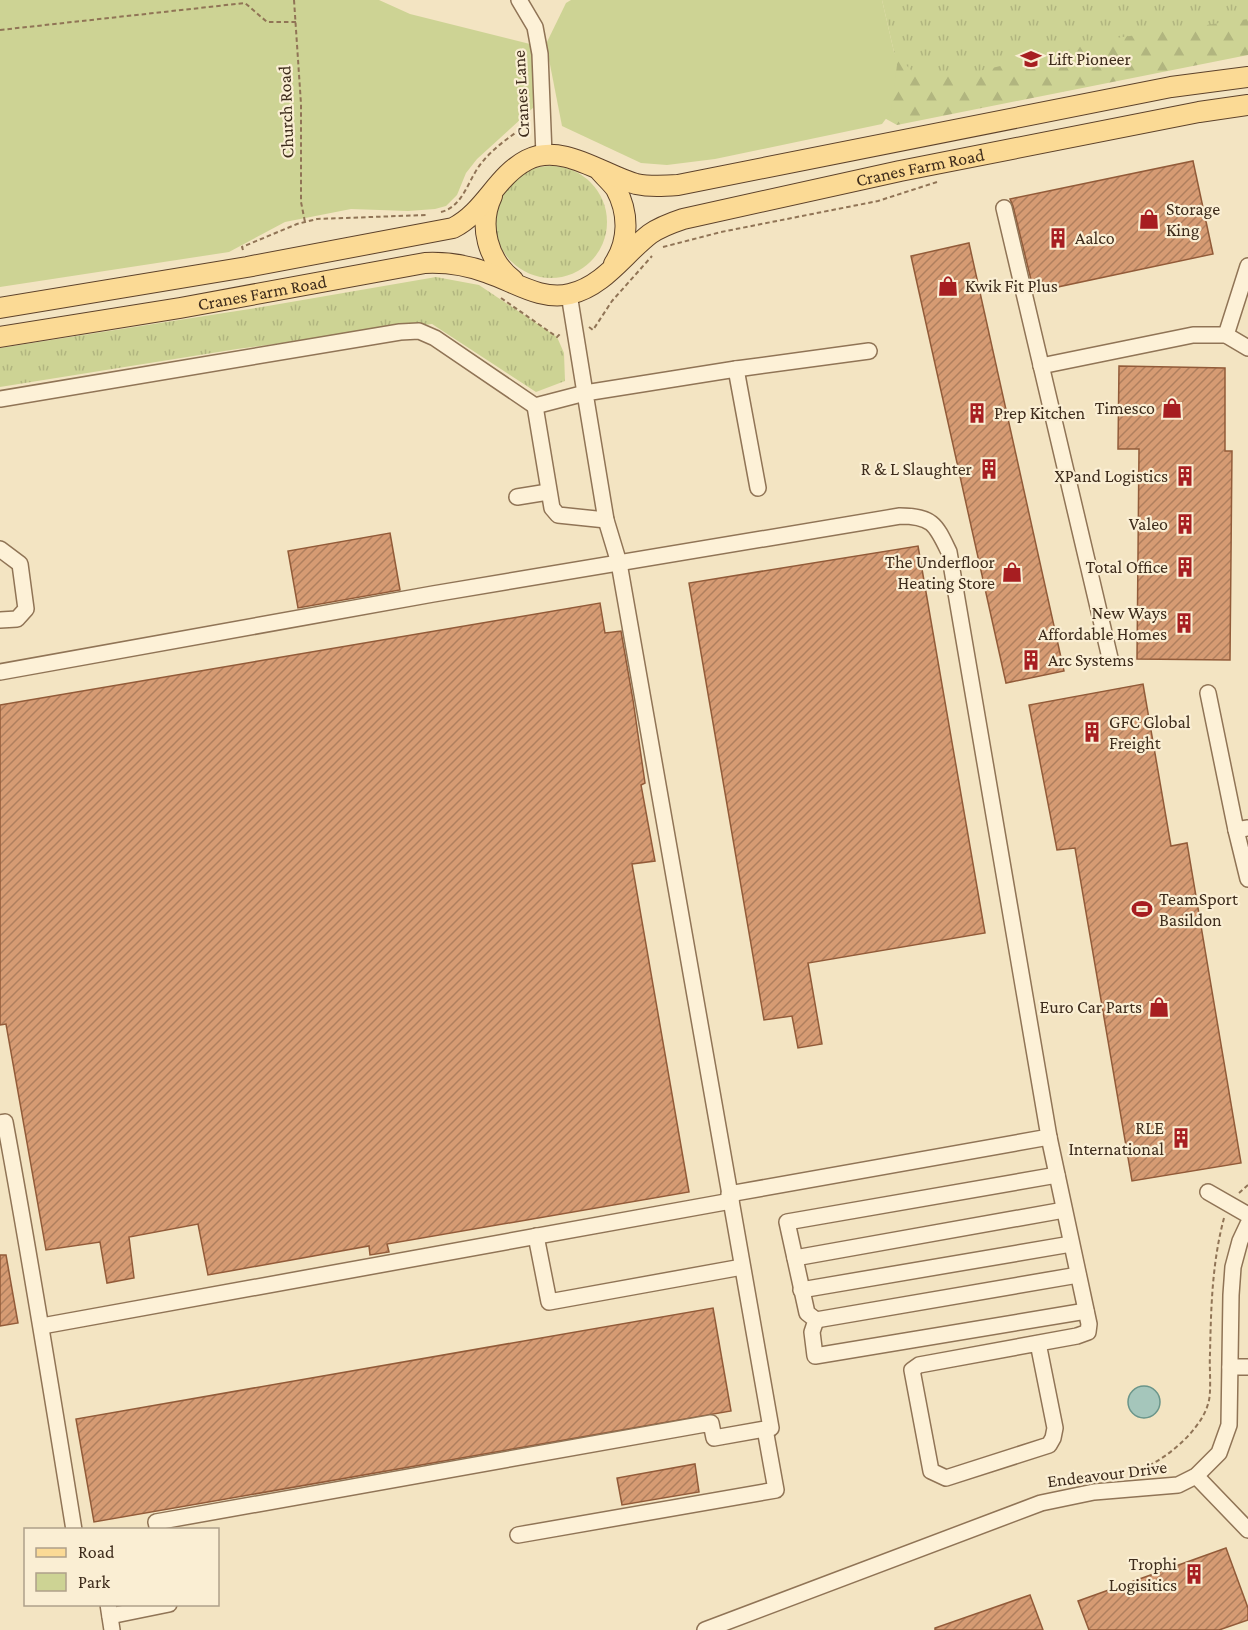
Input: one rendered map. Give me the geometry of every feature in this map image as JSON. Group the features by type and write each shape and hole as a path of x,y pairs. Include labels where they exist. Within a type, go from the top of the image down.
{"main road":[{"name":"Cranes Farm Road","path":"0,308 247,267 453,228 470,218 513,170 529,159 544,155 567,156 584,161 599,170 640,185 678,185 1171,87 1248,77"},
{"name":"Cranes Farm Road","path":"0,337 168,310 425,263 448,263 471,267 535,293 552,296 569,294 591,286 650,234 661,227 683,219 900,171 1198,112 1248,105"},
{"name":"Cranes Farm Road","path":"599,170 615,188 624,210 626,235 618,257 609,271"},
{"name":"Cranes Farm Road","path":"499,184 490,200 486,222 487,241 494,260 519,286"}],"street":[{"name":"Cranes Lane","path":"522,1 535,27 540,54 544,155"},
{"path":"1004,208 1110,658"},
{"path":"1226,334 1248,266"},
{"path":"158,1528 156,1522 711,1423 714,1438 771,1428 619,563 606,520 569,294"},
{"path":"0,399 400,332 419,331 435,338 536,406 548,492 552,508 558,515 606,520"},
{"path":"1041,366 1193,335 1226,334 1248,348"},
{"path":"536,406 585,393 869,351"},
{"path":"736,369 758,488"},
{"path":"517,497 548,492"},
{"path":"0,672 433,594 900,516 925,518 938,530 949,552 1049,1137 1089,1324 1088,1332 1077,1336 1038,1343 944,1360 919,1365 912,1370 931,1471 946,1478 1049,1444 1055,1428 1038,1343"},
{"path":"0,549 20,564 26,609 17,619 0,620"},
{"path":"1208,693 1242,829 1248,879"},
{"path":"0,1123 5,1122 42,1326 74,1528"},
{"path":"42,1326 536,1236 1049,1137"},
{"path":"816,1320 807,1312 787,1222 1057,1175"},
{"path":"1208,1192 1248,1215"},
{"path":"795,1258 1064,1210"},
{"name":"Endeavour Drive","path":"705,1630 1041,1503 1094,1492 1178,1485 1196,1476 1219,1453 1229,1425 1233,1267 1240,1241 1248,1224"},
{"path":"536,1236 549,1302 742,1267"},
{"path":"801,1290 1071,1244"},
{"path":"816,1320 1078,1275"},
{"path":"816,1320 812,1332 815,1356 1086,1311"},
{"path":"940,1336 944,1360"},
{"path":"1230,1367 1248,1366"},
{"path":"518,1536 776,1490 765,1429"},
{"path":"1196,1476 1248,1530"},
{"path":"110,1617 164,1606"}],"path":[{"name":"Church Road","path":"294,0 301,116 301,202 305,222"},
{"path":"0,30 245,3 267,22 296,22"},
{"path":"242,247 305,222 334,217 432,214 448,210 458,203 474,172 485,158 517,132"},
{"path":"1125,1474 1135,1472 1160,1459 1189,1437 1208,1404 1212,1282 1217,1243 1228,1204 1248,1185"}],"green space":[{"path":"0,0 379,0 410,14 534,45 534,107 477,159 466,173 457,195 446,206 408,211 351,209 285,222 229,252 0,287"},
{"path":"571,0 882,0 897,65 891,112 882,124 715,159 667,165 641,163 562,126 546,44 566,3"},
{"name":"Lift Pioneer","path":"882,0 1248,0 1248,43 892,112 897,65"},
{"path":"1248,19 1248,55 897,125 819,82 890,49 917,76 971,73 1116,38"},
{"path":"551,166 572,171 590,183 602,201 607,222 602,243 590,261 572,273 551,278 530,273 512,261 500,243 495,222 500,201 512,183 530,171"},
{"path":"436,277 479,285 557,337 564,353 565,381 536,392 432,324 237,349 0,387 0,348"}],"water":[{"path":"1144,1386 1155,1391 1160,1402 1155,1413 1144,1418 1133,1413 1128,1402 1133,1391"}],"building":[{"path":"1193,161 1213,254 1034,292 1010,199"},
{"path":"969,243 1064,671 1006,683 911,256"},
{"path":"1119,366 1225,368 1225,451 1232,451 1230,660 1137,659 1139,449 1118,449"},
{"path":"390,533 400,590 298,608 288,551"},
{"path":"918,546 985,933 808,963 822,1044 798,1048 792,1016 764,1020 689,583"},
{"path":"600,603 605,633 621,631 633,700 645,783 641,785 655,861 632,864 689,1192 387,1244 389,1252 370,1255 369,1246 208,1275 198,1224 129,1237 134,1278 107,1283 100,1242 46,1250 6,1024 0,1025 0,705"},
{"path":"1143,684 1171,846 1187,843 1241,1163 1132,1181 1075,848 1057,850 1029,705"},
{"path":"0,1255 6,1255 18,1323 0,1326"},
{"path":"713,1308 731,1411 94,1522 76,1419"},
{"path":"695,1464 699,1492 622,1505 617,1478"},
{"name":"Trophi Logisitics","path":"1226,1548 1248,1608 1248,1620 1219,1630 1089,1630 1078,1601"},
{"path":"1030,1595 1043,1630 935,1630 935,1628"}],"place":[{"name":"Lift Pioneer","path":"1031,59"},
{"name":"Storage King","path":"1149,219"},
{"name":"Aalco","path":"1058,238"},
{"name":"Kwik Fit Plus","path":"948,286"},
{"name":"Timesco","path":"1172,408"},
{"name":"Prep Kitchen","path":"977,413"},
{"name":"R & L Slaughter","path":"989,469"},
{"name":"XPand Logistics","path":"1185,476"},
{"name":"Valeo","path":"1185,524"},
{"name":"Total Office","path":"1185,567"},
{"name":"The Underfloor Heating Store","path":"1012,572"},
{"name":"New Ways Affordable Homes","path":"1184,623"},
{"name":"Arc Systems","path":"1031,660"},
{"name":"GFC Global Freight","path":"1092,732"},
{"name":"TeamSport Basildon","path":"1142,909"},
{"name":"Euro Car Parts","path":"1159,1007"},
{"name":"RLE International","path":"1181,1138"},
{"name":"Trophi Logisitics","path":"1194,1574"}]}
